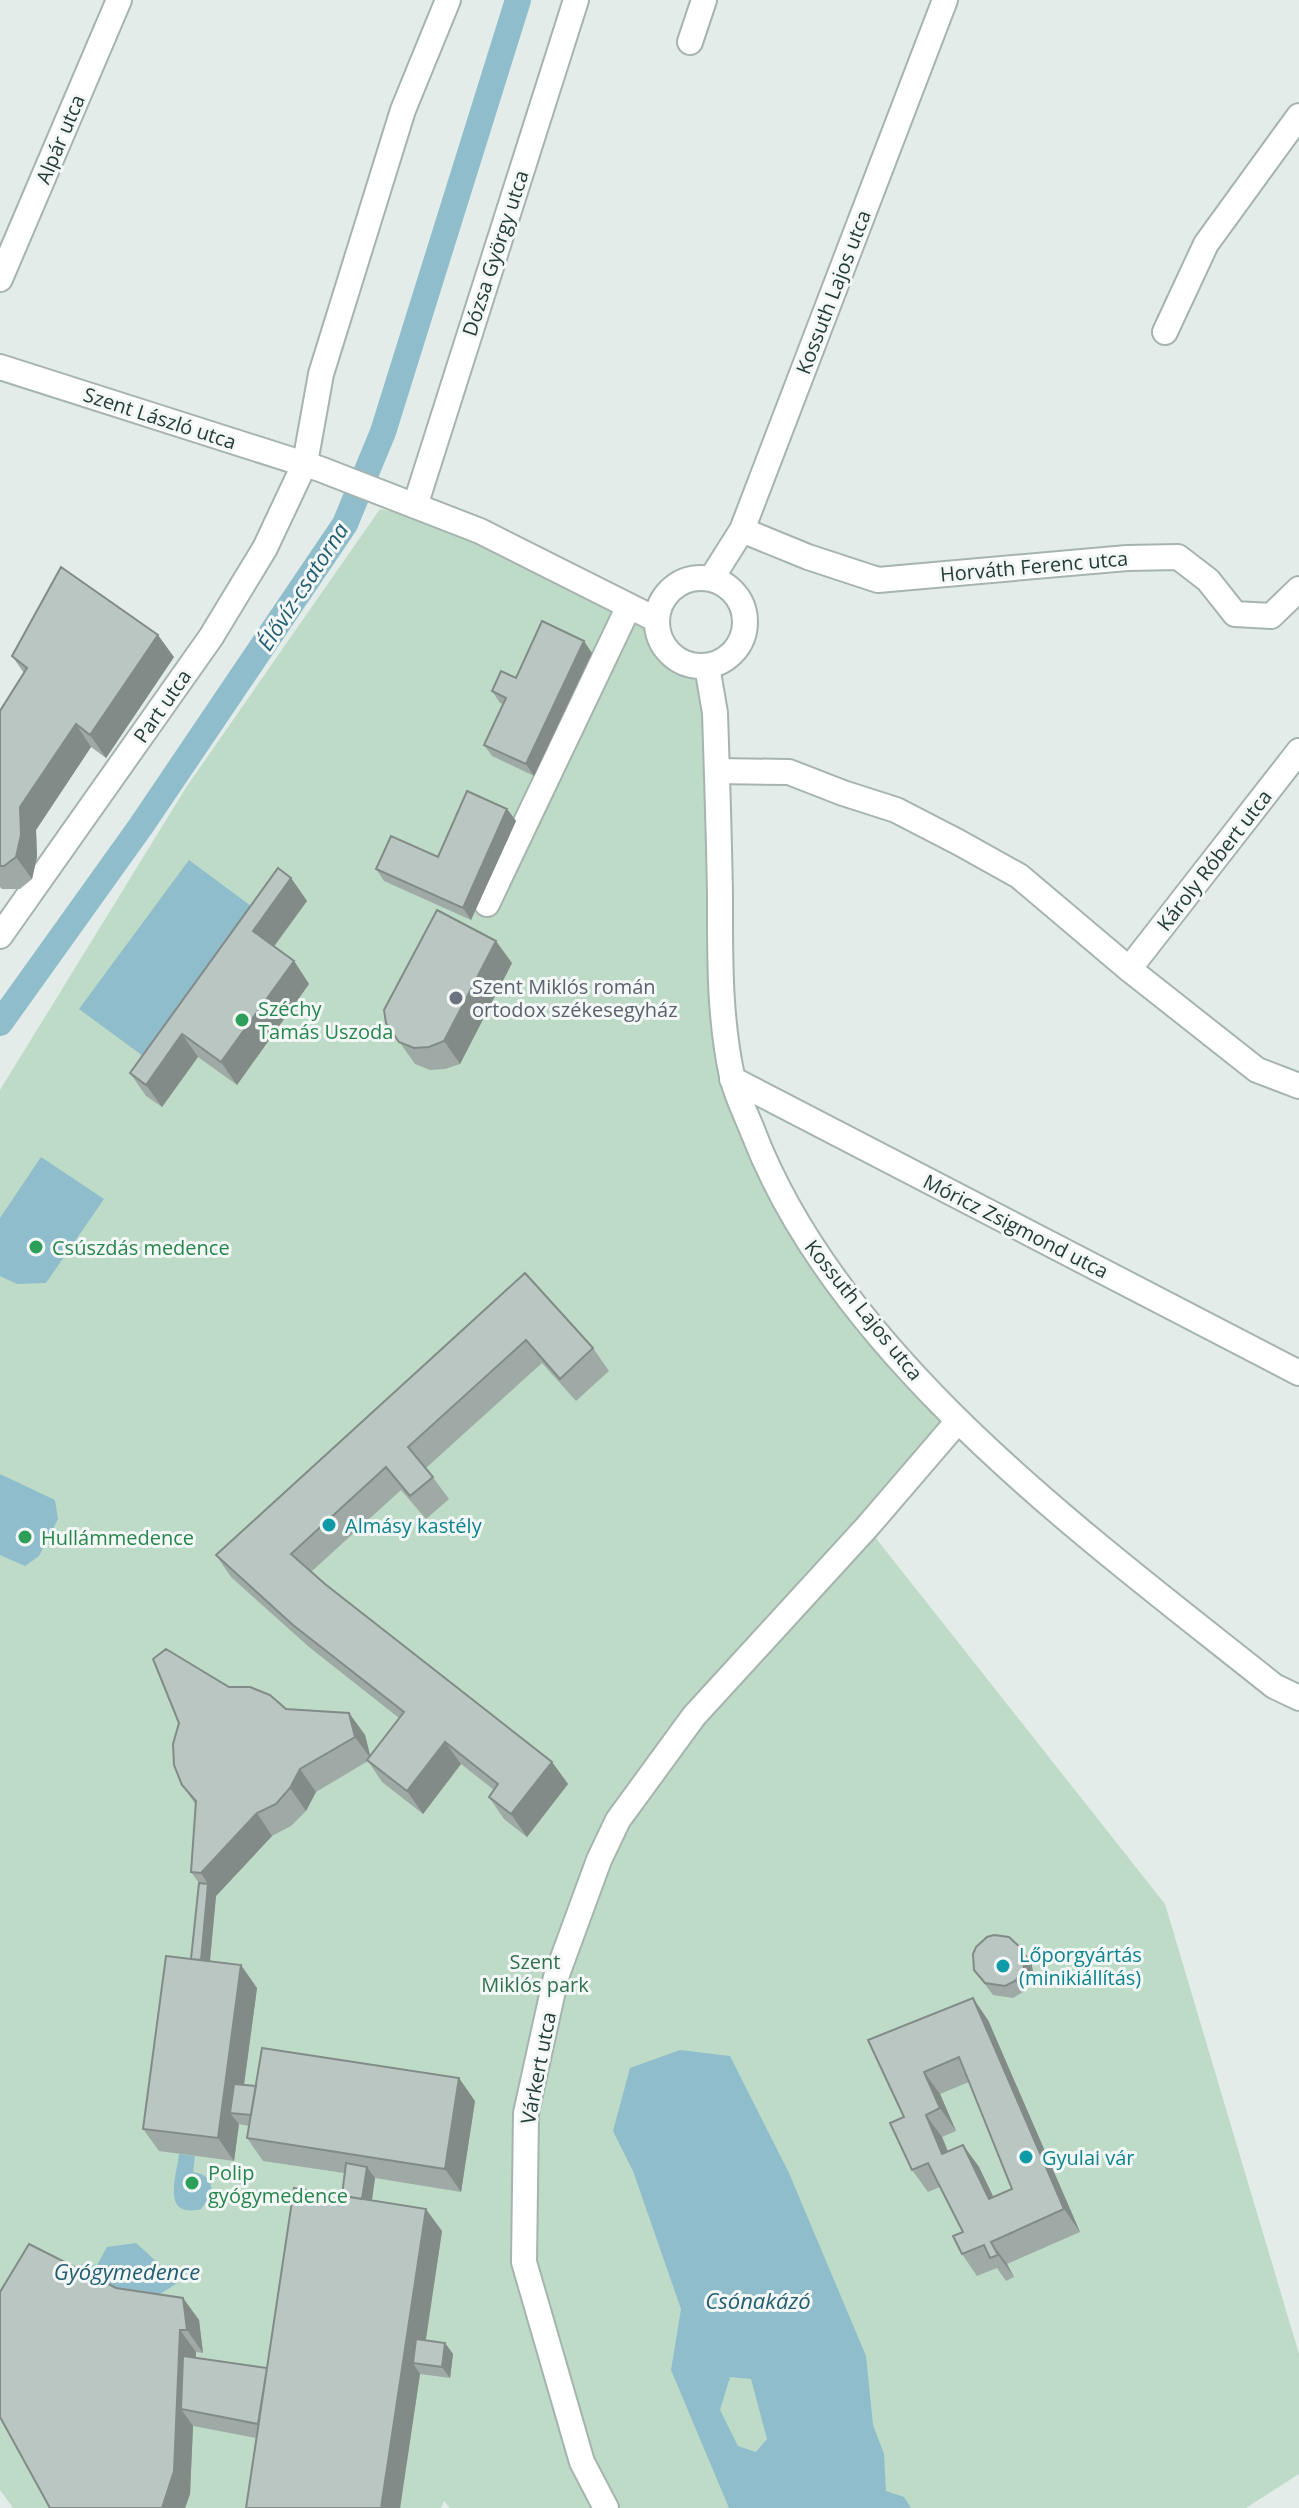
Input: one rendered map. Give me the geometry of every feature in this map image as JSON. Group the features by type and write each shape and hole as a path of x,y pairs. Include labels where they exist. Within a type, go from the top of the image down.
{"street":[{"name":"Alpár utca","path":"0,279 119,0"},
{"path":"312,466 321,374 403,110 448,0"},
{"name":"Dózsa György utca","path":"410,504 576,0"},
{"path":"690,42 704,0"},
{"name":"Kossuth Lajos utca","path":"711,579 742,530 945,0"},
{"path":"1165,332 1206,244 1299,116"},
{"name":"Szent László utca","path":"0,367 312,466 410,504"},
{"name":"Part utca","path":"0,936 211,637 312,466"},
{"path":"410,504 480,531 657,620"},
{"name":"Horváth Ferenc utca","path":"742,530 808,557 878,580 1127,558 1178,557 1208,580 1235,614 1271,616 1299,589"},
{"path":"696,578 711,579 726,585 737,596 744,609 746,625 734,653 722,662 691,666 677,660 666,649 659,635 657,620 660,605 669,592 682,582 696,578"},
{"path":"487,904 629,606"},
{"name":"Kossuth Lajos utca","path":"707,666 715,713 721,1011 732,1079 767,1170 803,1233 855,1305 958,1421 1105,1551 1274,1686 1299,1698"},
{"name":"Károly Róbert utca","path":"1129,969 1299,751"},
{"path":"717,771 789,772 896,810 1019,876 1129,969 1257,1070 1299,1086"},
{"name":"Móricz Zsigmond utca","path":"732,1079 1299,1373"},
{"name":"Várkert utca","path":"606,2508 582,2462 524,2262 526,2113 556,1977 599,1860 618,1820 694,1716 867,1527 958,1421"}],"green space":[{"name":"Szent Miklós park","path":"380,509 480,531 657,620 659,635 677,660 707,666 732,1079 803,1233 958,1421 867,1527 1165,1904 1299,2354 1299,2474 1246,2508 450,2508 444,2501 441,2508 13,2508 0,2490 0,1090 187,786"}],"water":[{"path":"189,860 255,909 147,1059 79,1009"},
{"name":"Csúszdás medence","path":"41,1157 104,1199 46,1283 17,1284 0,1276 0,1218"},
{"name":"Hullámmedence","path":"0,1474 55,1500 58,1519 39,1556 25,1566 0,1555"},
{"name":"Csónakázó","path":"680,2050 730,2056 789,2173 866,2356 873,2425 884,2454 886,2491 904,2497 911,2508 729,2508 671,2370 681,2309 633,2171 613,2131 630,2068","holes":["730,2377 751,2379 767,2439 756,2452 738,2446 720,2410"]},
{"name":"Polip gyógymedence","path":"179,2154 195,2156 193,2172 202,2174 210,2182 212,2195 201,2209 180,2208 175,2202 174,2183"},
{"name":"Gyógymedence","path":"136,2243 179,2282 138,2308 77,2274 82,2264 97,2265 107,2247"}],"building":[{"path":"61,567 158,635 90,735 76,724 20,807 21,835 16,857 0,866 0,711 27,668 12,656"},
{"path":"542,621 584,641 526,764 484,745 506,698 492,691 501,671 516,678"},
{"path":"467,791 507,809 463,908 376,869 391,836 438,857"},
{"path":"278,868 291,878 253,931 294,961 221,1062 182,1034 146,1085 130,1073"},
{"path":"437,910 496,941 444,1041 429,1047 414,1048 399,1042 386,1023 384,1010"},
{"path":"525,1273 593,1348 560,1379 526,1340 408,1447 433,1477 410,1496 386,1467 291,1554 552,1762 511,1814 489,1797 498,1784 445,1742 407,1791 367,1760 404,1712 293,1625 216,1555"},
{"path":"166,1649 229,1687 250,1687 270,1695 286,1709 349,1713 355,1737 300,1769 290,1788 276,1804 257,1813 201,1873 191,1872 196,1801 182,1785 174,1765 173,1744 179,1723 153,1659"},
{"path":"199,1883 208,1884 201,1960 191,1959"},
{"path":"994,1935 1009,1937 1022,1949 1025,1961 1023,1971 1015,1981 1005,1986 985,1983 974,1970 976,1947"},
{"path":"166,1956 241,1965 218,2138 143,2129"},
{"name":"Gyulai vár","path":"973,1998 1064,2209 991,2242 998,2255 990,2258 984,2245 962,2254 953,2236 963,2232 928,2163 912,2170 890,2123 904,2117 868,2040","holes":["959,2057 1012,2189 989,2199 963,2145 942,2154 926,2115 940,2108 924,2072"]},
{"path":"262,2048 459,2078 445,2169 247,2138"},
{"path":"234,2084 256,2086 251,2115 230,2113"},
{"path":"346,2163 367,2167 362,2199 342,2196"},
{"path":"294,2188 426,2209 381,2508 246,2508"},
{"path":"29,2244 116,2288 183,2298 187,2330 180,2330 174,2471 162,2508 50,2508 0,2417 0,2292"},
{"path":"416,2339 445,2343 442,2367 413,2363"},
{"path":"183,2356 267,2368 258,2424 181,2409"}],"waterway":[{"name":"Élővíz-csatorna","path":"0,1023 141,826 345,524 383,432 518,0"}],"place":[{"name":"Szent Miklós román ortodox székesegyház","path":"456,998"},
{"name":"Széchy Tamás Uszoda","path":"242,1020"},
{"name":"Csúszdás medence","path":"36,1247"},
{"name":"Almásy kastély","path":"329,1525"},
{"name":"Hullámmedence","path":"25,1537"},
{"name":"Lőporgyártás (minikiállítás)","path":"1003,1966"},
{"name":"Gyulai vár","path":"1026,2157"},
{"name":"Polip gyógymedence","path":"192,2183"}]}
